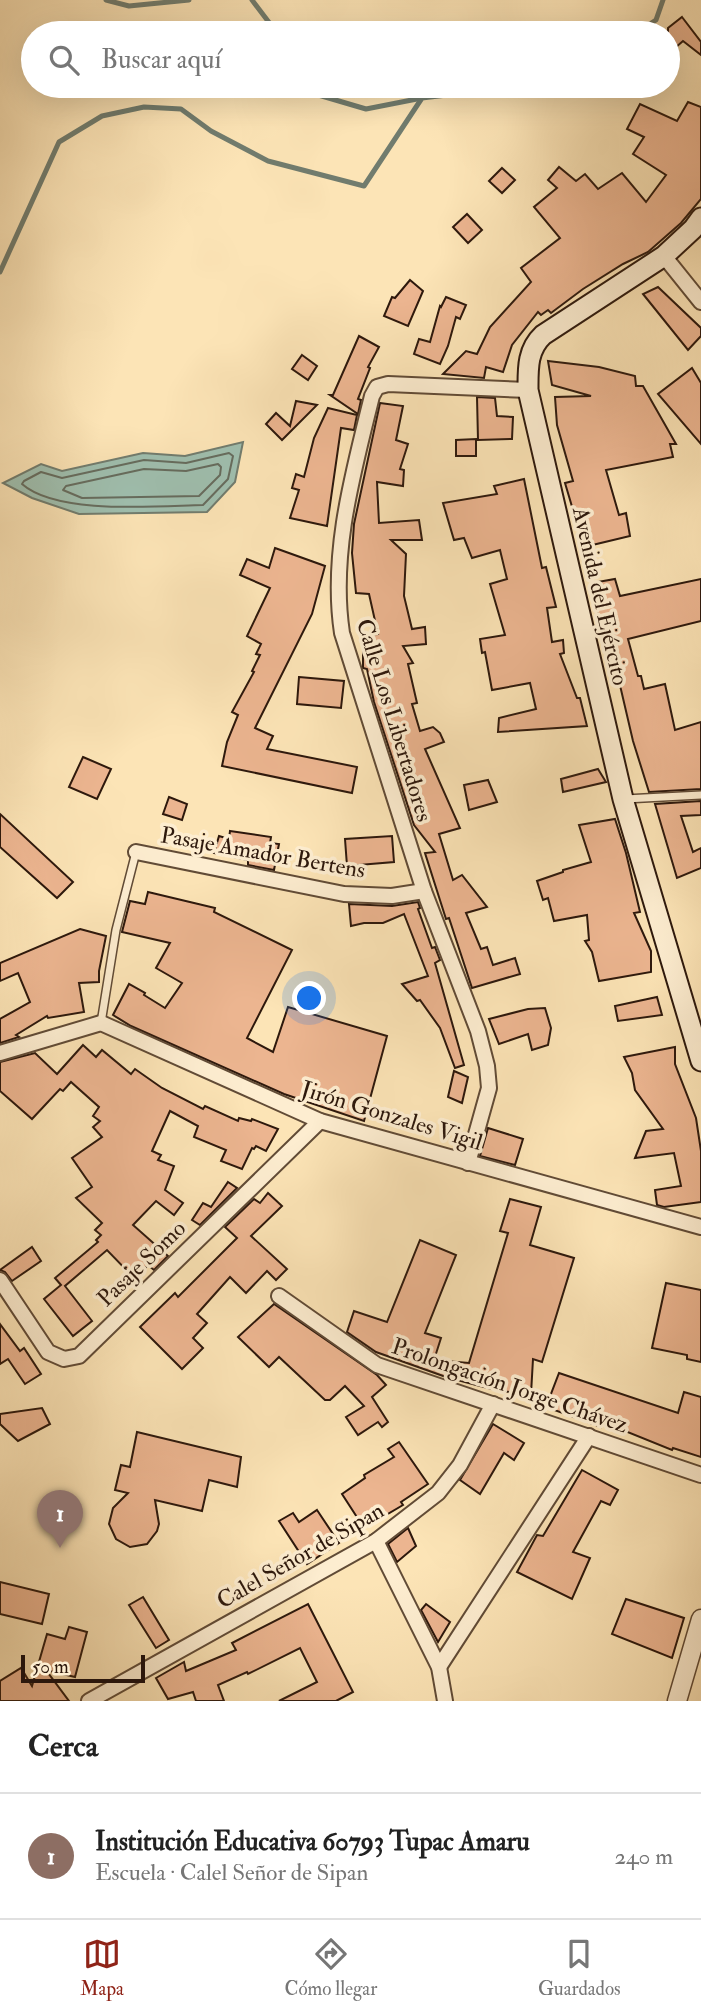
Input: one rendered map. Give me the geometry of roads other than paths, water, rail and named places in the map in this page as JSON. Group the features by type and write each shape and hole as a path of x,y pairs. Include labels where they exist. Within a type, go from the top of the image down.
{"main road":[{"name":"Avenida del Ejército","path":"701,218 694,229 664,256 536,342 531,350 528,369 528,390 623,799 701,1060"}],"street":[{"path":"664,256 701,302"},
{"name":"Calle Los Libertadores","path":"468,1163 489,1088 487,1066 478,1031 424,891 342,633 338,607 344,516 372,396 377,387 388,384 528,390"},
{"name":"Pasaje Amador Bertens","path":"136,852 344,894 392,896 424,891"},
{"path":"0,1053 101,1023"},
{"name":"Jirón Gonzales Vigil","path":"101,1023 320,1121 701,1227"},
{"name":"Pasaje Somo","path":"0,1280 48,1352 64,1359 79,1356 320,1121"},
{"path":"679,1222 701,1216"},
{"name":"Prolongación Jorge Chávez","path":"279,1296 377,1365 701,1475"},
{"name":"Calel Señor de Sipan","path":"91,1700 376,1541 438,1493 460,1465 493,1404"},
{"path":"439,1667 589,1436"},
{"path":"376,1541 439,1667 445,1701"},
{"path":"677,1701 701,1619"}],"lane":[{"path":"623,799 701,795"},
{"path":"101,1023 117,930 136,852"}],"water":[{"path":"243,442 235,482 207,512 79,514 32,498 3,483 41,464 62,471 143,453 185,456"}],"waterway":[{"path":"106,0 129,6 189,0"},
{"path":"252,0 268,21"},
{"path":"654,21 663,0"},
{"path":"329,98 366,109 422,98"},
{"path":"0,272 59,142 102,116 144,107 181,109 211,131 268,161 364,186 422,98"}],"place":[{"name":"Institución Educativa 60793 Tupac Amaru","path":"60,1548"}]}
